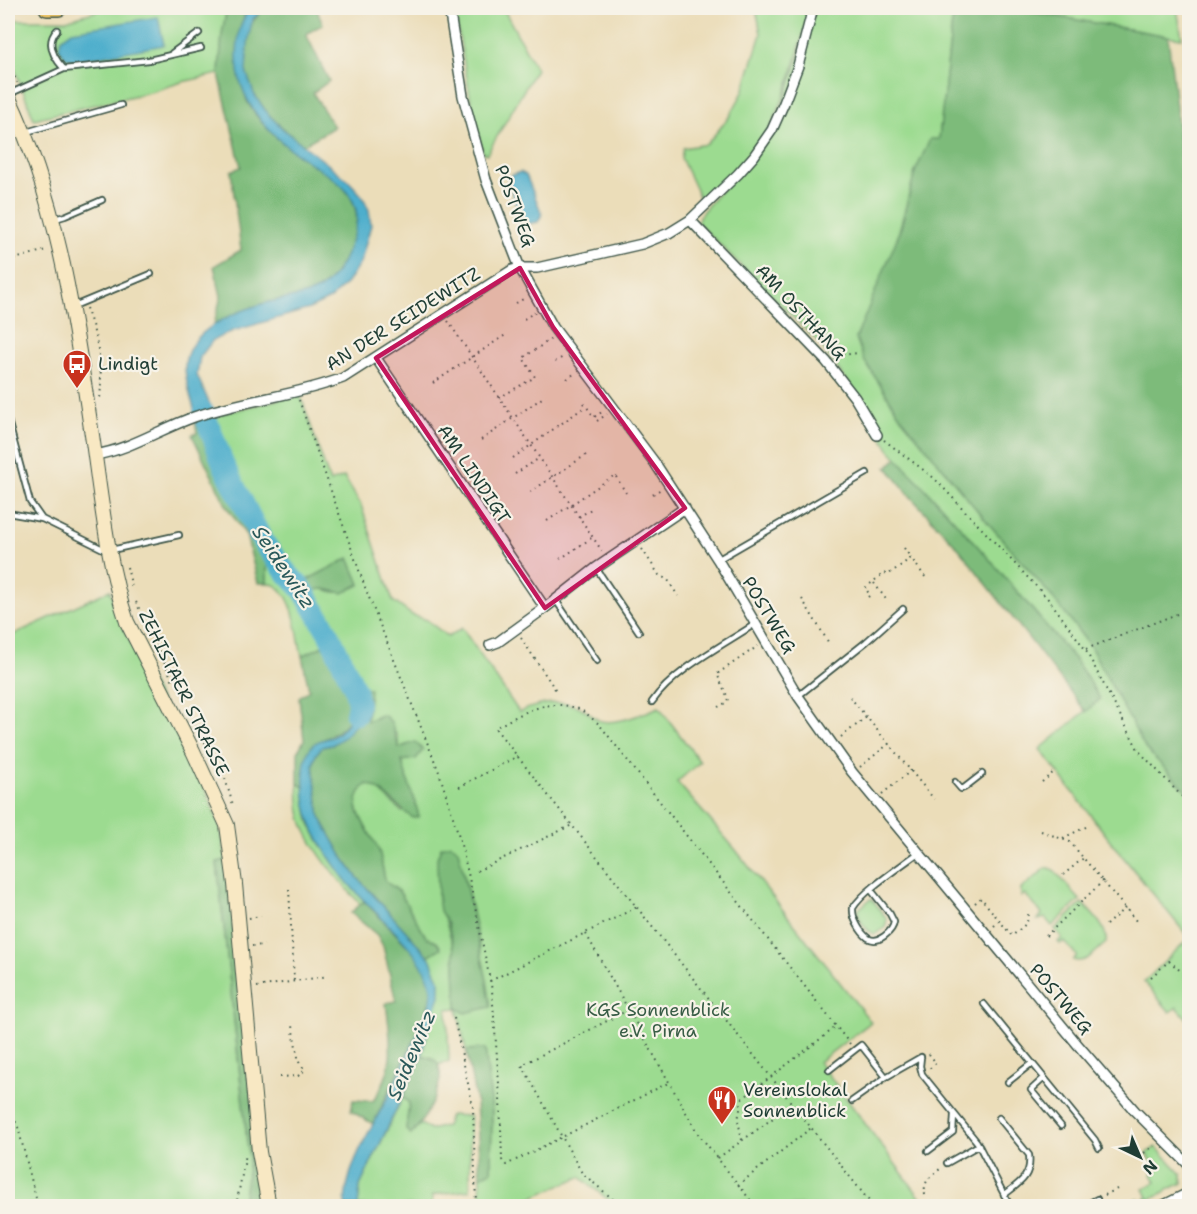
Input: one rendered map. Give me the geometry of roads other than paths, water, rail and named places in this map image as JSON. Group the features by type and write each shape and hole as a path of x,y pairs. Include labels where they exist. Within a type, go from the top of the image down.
{"highway":[{"path":"47,8 59,8"}],"main road":[{"name":"ZEHISTAER STRASSE","path":"11,93 43,184 60,246 95,455 116,550 116,586 127,622 193,751 227,825 235,884 258,1143 269,1206"}],"street":[{"name":"POSTWEG","path":"449,8 463,96 486,180 520,268 553,327 655,463 717,560 798,696 852,772 1120,1094 1190,1166"},
{"path":"520,268 537,268 642,244 669,233 690,220 743,168 772,130 798,66 813,8"},
{"name":"AM OSTHANG","path":"690,220 826,361 855,398 877,435"},
{"name":"AN DER SEIDEWITZ","path":"95,455 121,449 212,411 320,387 343,378 512,270 520,268"},
{"name":"AM LINDIGT","path":"376,358 546,608"},
{"path":"490,645 498,642 596,568 685,508"},
{"path":"1162,1206 1190,1192"}],"lane":[{"path":"57,30 53,34 51,48 54,58 64,69"},
{"path":"168,56 199,33"},
{"path":"11,93 64,69 149,60 201,48"},
{"path":"8,132 122,105"},
{"path":"53,219 102,200"},
{"path":"72,307 151,274"},
{"path":"8,368 8,373"},
{"path":"8,420 30,502 42,519"},
{"path":"717,560 867,473"},
{"path":"8,513 42,519 116,550 179,535"},
{"path":"596,568 639,632"},
{"path":"555,599 597,661"},
{"path":"798,696 866,642 903,609"},
{"path":"652,702 659,691 673,678 755,624"},
{"path":"955,782 961,789 982,774"},
{"path":"871,890 894,922 890,932 882,938 868,938 852,914 853,908 856,902 871,890 918,853"},
{"path":"984,1004 1099,1148"},
{"path":"829,1070 861,1045 886,1077"},
{"path":"852,1101 886,1077 921,1057 922,1074 979,1145 1010,1206"},
{"path":"1008,1082 1032,1063"},
{"path":"1044,1078 1031,1090 1061,1126"},
{"path":"928,1151 952,1132 954,1114"},
{"path":"999,1118 1029,1155 1030,1161 1024,1180 1004,1195"},
{"path":"947,1163 979,1145"},
{"path":"1084,1206 1097,1200"}],"water":[{"path":"252,8 265,8 252,20 248,44 246,71 254,94 268,114 283,129 348,180 363,197 369,210 371,225 361,261 347,283 330,299 309,309 233,331 213,340 200,357 197,375 211,407 195,412 185,367 187,354 194,342 216,324 243,310 303,295 321,288 341,264 357,221 355,207 345,189 278,139 256,114 248,100 238,70 237,53 244,17"},
{"path":"158,17 164,45 74,61 65,57 59,48 61,39 72,31"},
{"path":"520,172 526,175 542,214 538,222 527,224 521,219 508,181 512,175"},
{"path":"205,418 225,466 263,542 303,590 329,634 357,689 362,705 359,721 343,738 332,745 322,747 316,754 313,765 320,817 357,877 430,958 440,982 440,996 428,1028 422,1055 360,1186 358,1206 345,1206 346,1191 354,1162 427,1014 431,998 430,983 413,953 358,895 333,863 312,826 305,795 306,759 315,743 332,737 347,723 353,705 351,691 317,623 239,510 199,420"}],"waterway":[{"name":"Seidewitz","path":"204,413 224,466 263,542 303,590 329,634 355,689 358,704 356,714"}],"place":[{"name":"Lindigt","path":"77,390"},
{"name":"Vereinslokal Sonnenblick","path":"722,1126"}],"park label":[{"name":"KGS Sonnenblick e.V. Pirna","path":"658,1020"}]}
